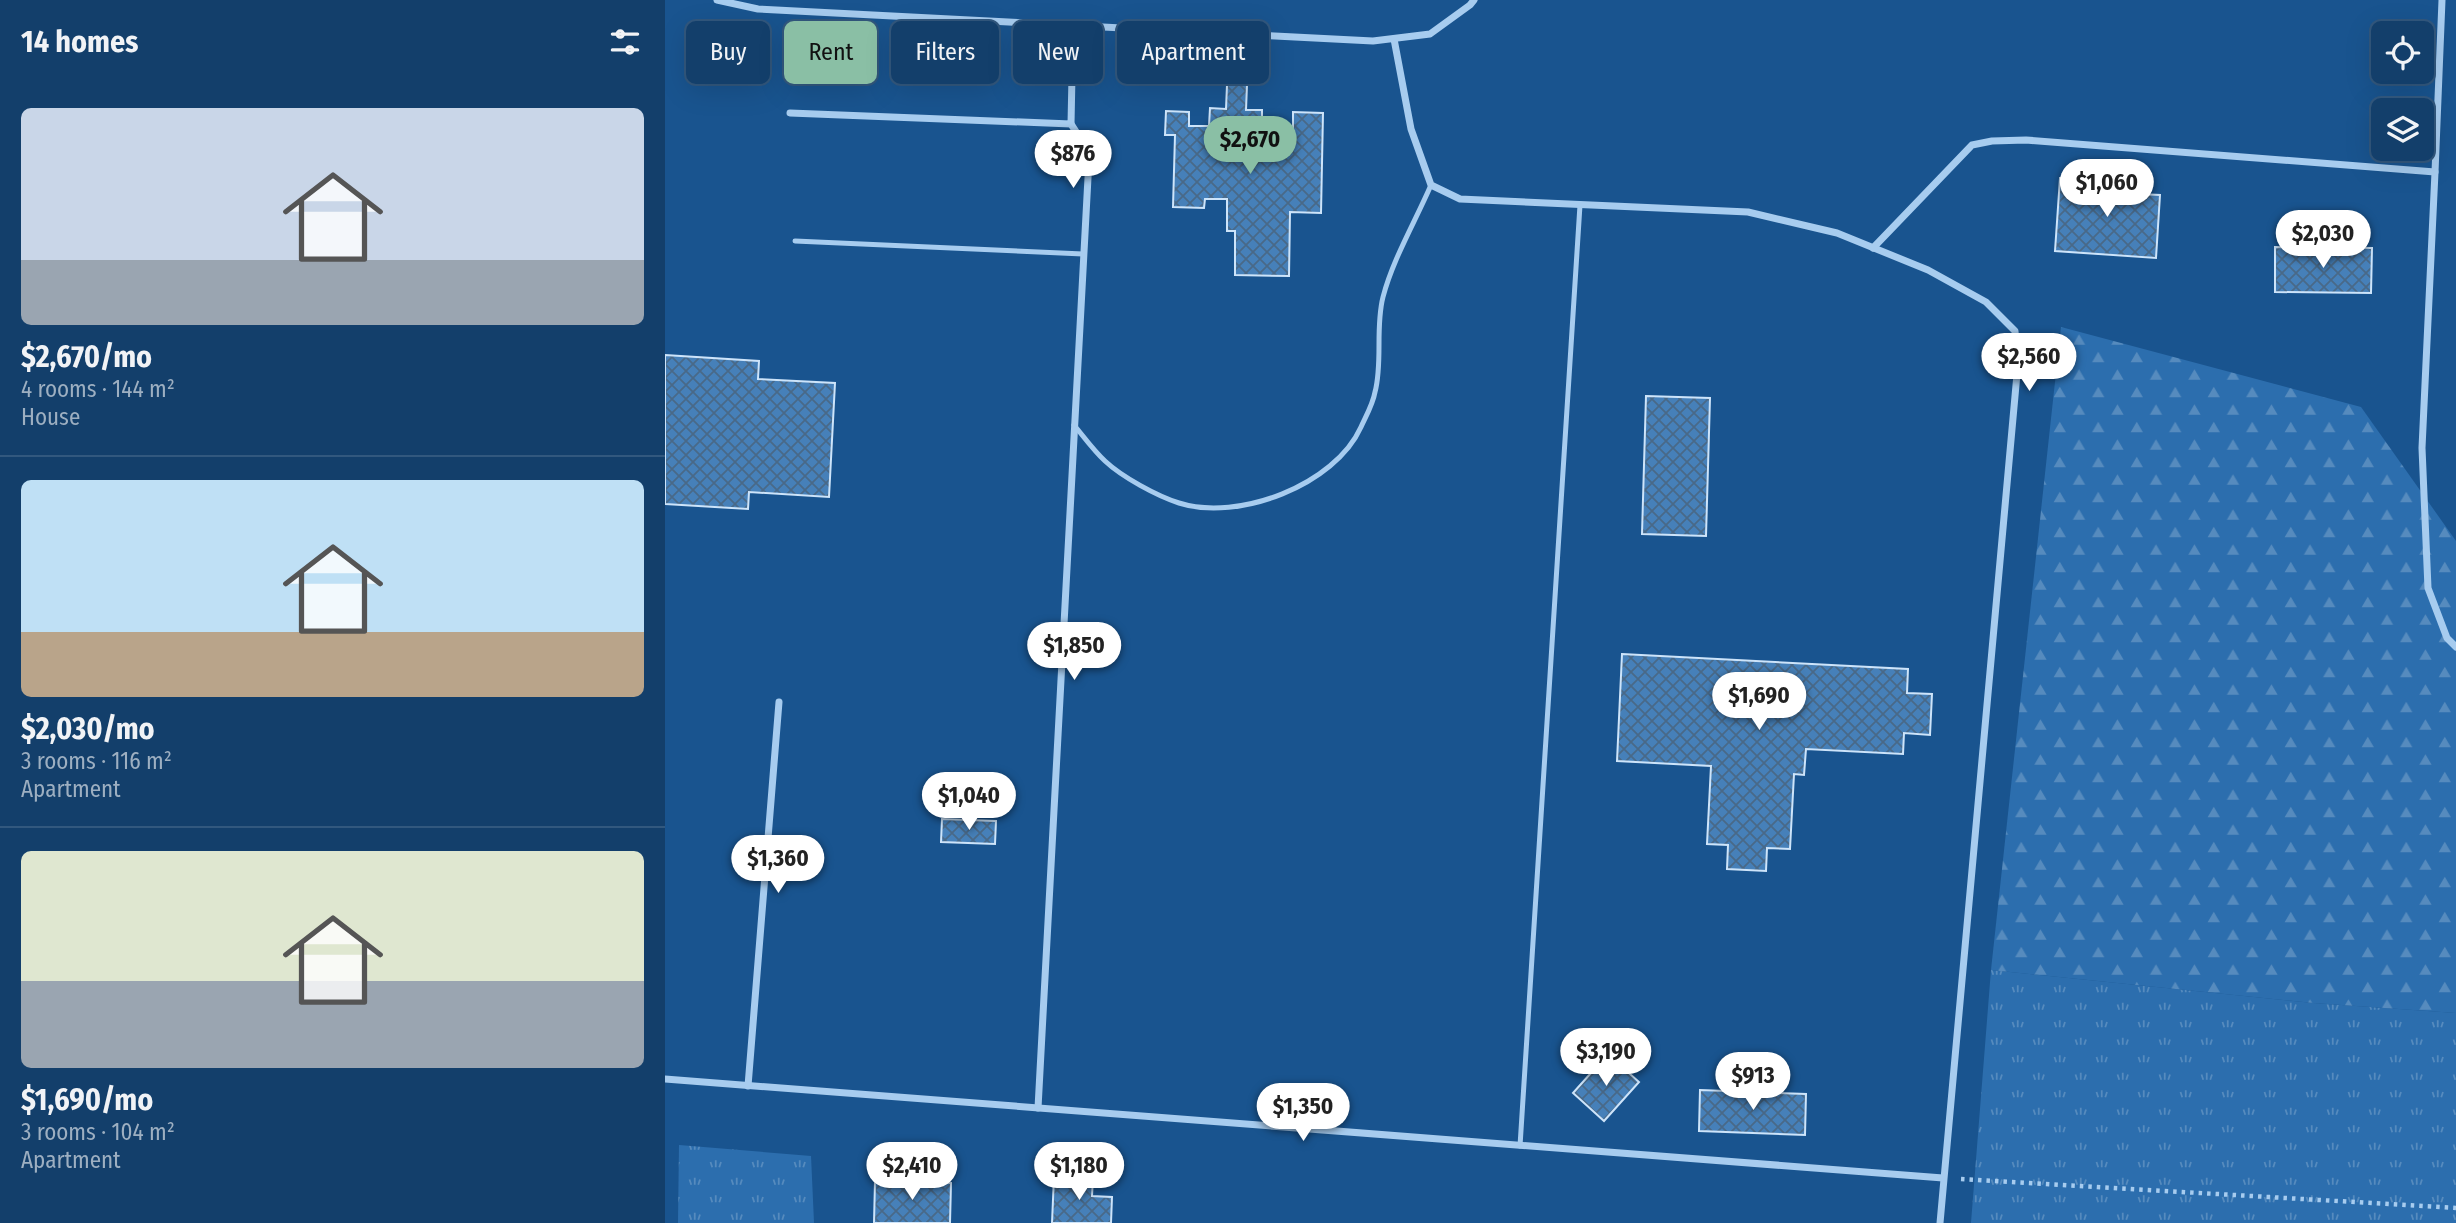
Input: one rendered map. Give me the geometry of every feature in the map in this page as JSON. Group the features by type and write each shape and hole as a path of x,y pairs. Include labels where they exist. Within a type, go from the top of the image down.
{"street":[{"path":"717,0 758,9 1013,24"},
{"path":"1103,28 1373,41 1430,34 1474,0"},
{"path":"2442,0 2423,473 2428,588 2447,638 2456,647"},
{"path":"1394,39 1411,129 1431,185 1460,199 1748,212 1837,233 1928,270 1986,302 2015,331 2018,363 1940,1223"},
{"path":"1038,1108 1089,159 1071,124 1072,84"},
{"path":"790,113 1071,124"},
{"path":"1873,248 1972,145 1992,141 2026,140 2435,172"},
{"path":"748,1086 779,702"},
{"path":"665,1079 1943,1178"}],"lane":[{"path":"1074,425 1106,463 1141,486 1179,503 1209,508 1247,505 1284,495 1314,478 1340,456 1360,430 1376,392 1383,298 1395,263 1431,185"},
{"path":"1520,1146 1580,205"},
{"path":"795,241 1083,254"}],"path":[{"path":"1943,1178 2456,1208"}],"green space":[{"path":"2061,327 2361,407 2456,541 2456,1013 2313,1003 1991,970"},
{"path":"1991,970 2313,1003 2456,1013 2456,1223 1971,1223"},
{"path":"679,1145 811,1156 814,1223 678,1223"}],"building":[{"path":"1227,85 1247,85 1246,110 1262,110 1262,127 1293,128 1293,112 1323,113 1321,213 1290,212 1289,276 1235,275 1235,231 1227,231 1227,199 1205,199 1204,208 1173,207 1175,135 1165,135 1166,111 1189,112 1189,126 1209,126 1210,108 1226,109"},
{"path":"2060,178 2115,182 2115,192 2128,193 2129,179 2140,179 2139,194 2160,195 2156,258 2055,251"},
{"path":"2275,247 2372,248 2371,293 2275,292"},
{"path":"665,355 759,361 758,379 835,383 829,497 749,492 748,509 665,504"},
{"path":"1646,396 1710,398 1706,536 1642,534"},
{"path":"1622,654 1908,669 1907,693 1932,694 1930,735 1904,733 1903,754 1806,749 1804,775 1794,774 1790,849 1767,848 1766,871 1727,869 1728,845 1707,844 1711,766 1617,761"},
{"path":"942,819 996,821 995,844 941,842"},
{"path":"1608,1054 1639,1082 1604,1121 1573,1093"},
{"path":"1700,1090 1806,1094 1805,1135 1699,1131"},
{"path":"1054,1176 1093,1178 1092,1196 1112,1197 1111,1223 1052,1223"},
{"path":"875,1181 951,1183 950,1223 874,1223"}]}
